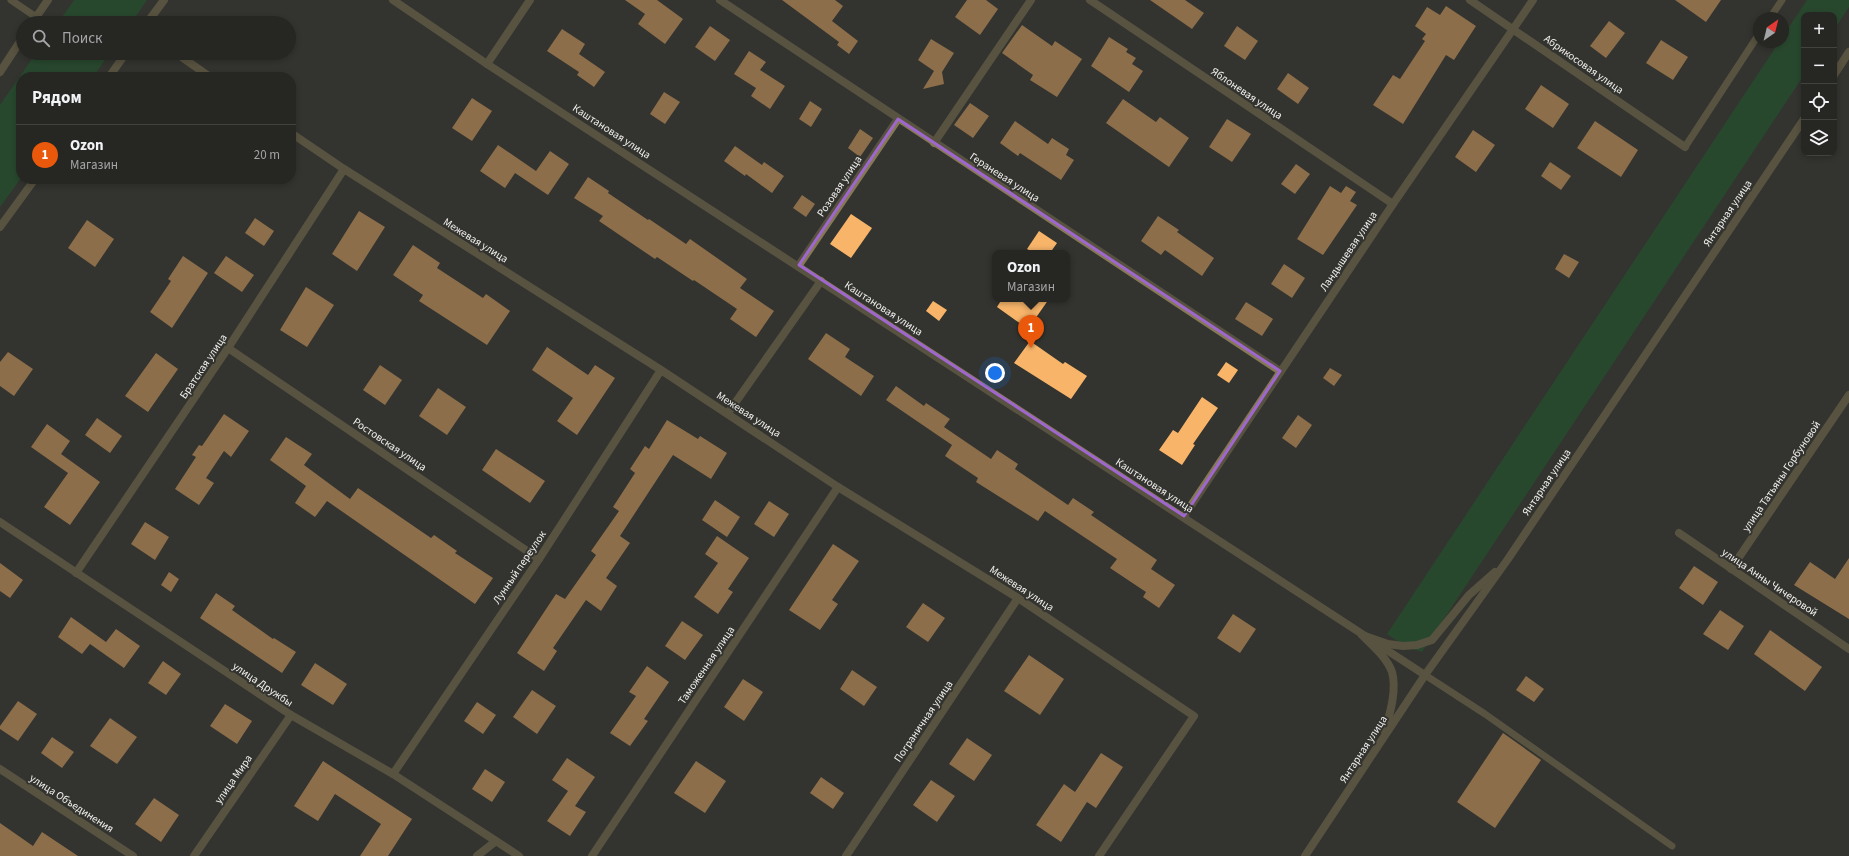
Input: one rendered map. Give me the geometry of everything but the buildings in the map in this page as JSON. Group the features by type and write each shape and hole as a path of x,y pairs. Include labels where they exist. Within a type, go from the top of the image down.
{"street":[{"path":"37,16 48,0"},
{"path":"152,16 164,0"},
{"name":"Каштановая улица","path":"393,0 487,64 1184,516 1362,635"},
{"path":"487,64 530,0"},
{"name":"Гераневая улица","path":"720,0 1280,372"},
{"path":"934,143 1031,0"},
{"name":"Яблоневая улица","path":"1090,0 1392,204"},
{"name":"Абрикосовая улица","path":"1470,0 1685,147"},
{"name":"Ландышевая улица","path":"1184,516 1392,204 1533,0"},
{"path":"0,72 16,48"},
{"path":"1837,70 1849,52"},
{"path":"113,72 121,60"},
{"path":"186,60 203,72"},
{"name":"Розовая улица","path":"798,265 898,119"},
{"name":"Янтарная улица","path":"1305,856 1425,675 1508,559 1803,120"},
{"name":"Межевая улица","path":"296,136 344,169 728,413 838,487 1018,598 1194,716 1099,856"},
{"name":"Братская улица","path":"76,573 228,348 344,169"},
{"path":"0,227 31,184"},
{"path":"728,413 821,280"},
{"name":"Ростовская улица","path":"228,348 539,559"},
{"name":"Лунный переулок","path":"393,774 539,559 661,370"},
{"name":"улица Татьяны Горбуновой","path":"1731,569 1849,395"},
{"name":"Таможенная улица","path":"592,856 838,487"},
{"name":"улица Дружбы","path":"0,522 291,715 393,774 519,856"},
{"name":"улица Анны Чичеровой","path":"1679,533 1849,649"},
{"path":"1362,635 1388,644 1403,646 1417,645 1432,640 1469,596 1508,559"},
{"name":"Пограничная улица","path":"846,856 1018,598"},
{"path":"1362,635 1425,675"},
{"path":"1362,635 1382,656 1392,671 1393,690 1384,736"},
{"name":"улица Мира","path":"194,856 291,715"},
{"name":"улица Объединения","path":"0,769 133,856"},
{"path":"477,856 496,841"}],"lane":[{"path":"11,0 29,16"},
{"path":"1774,12 1782,0"},
{"path":"1685,147 1753,43"},
{"path":"1425,675 1485,714 1672,846"}],"highlighted area":[{"path":"898,119 1280,371 1184,516 799,265"}],"green space":[{"path":"74,0 147,0 136,16 63,16"},
{"path":"1807,0 1849,0 1849,7 1837,25 1837,12 1801,12 1801,80 1422,652 1406,647 1387,634 1775,48 1789,48 1789,27"},
{"path":"31,60 105,60 97,72 23,72"},
{"path":"16,82 17,184 0,207 0,105"}],"place":[{"name":"Ozon","path":"1031,348"}]}
